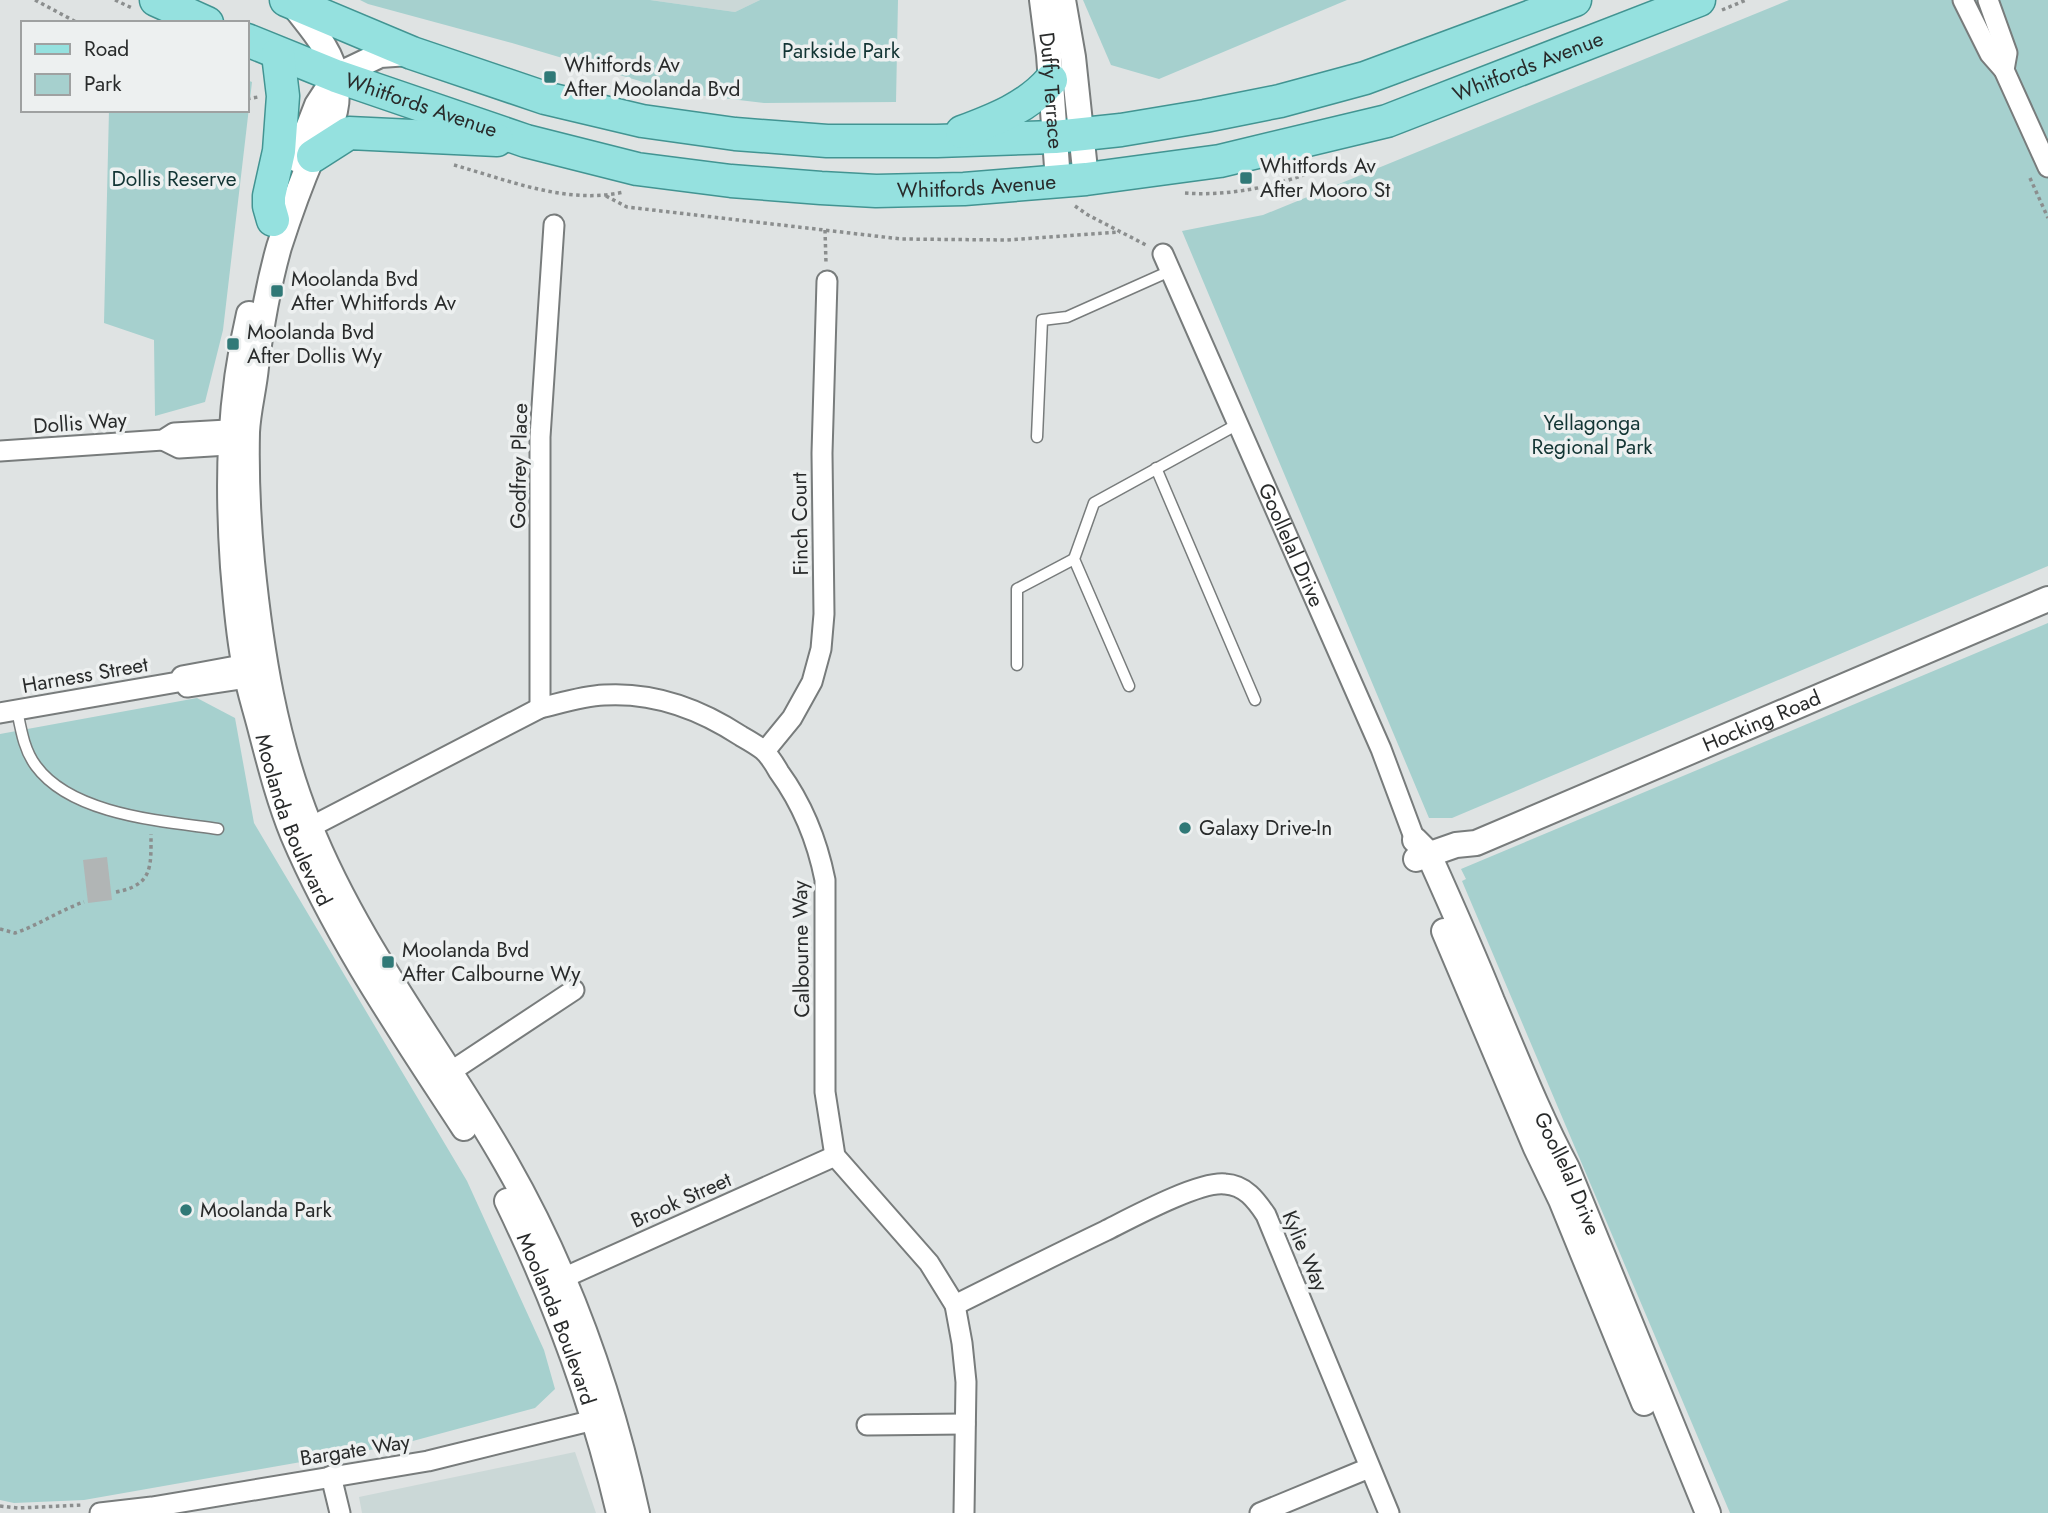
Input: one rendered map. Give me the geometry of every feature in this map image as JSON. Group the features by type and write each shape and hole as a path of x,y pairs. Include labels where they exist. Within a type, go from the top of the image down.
{"main road":[{"path":"156,0 203,21"},
{"path":"289,1 411,53 511,88 642,121 735,134 827,141 937,141 1068,136 1121,130 1280,101 1365,78 1575,0"},
{"name":"Whitfords Avenue","path":"248,40 336,76 526,141 637,169 731,181 876,191 1071,187 1220,161 1387,121 1699,0"},
{"path":"274,220 269,196 279,151 283,96 278,54"},
{"path":"937,141 997,119 1040,93 1051,80"},
{"path":"313,156 349,133 526,141"}],"street":[{"name":"Duffy Terrace","path":"1042,0 1051,80 1068,136"},
{"name":"Duffy Terrace","path":"1063,0 1073,57 1068,136 1071,187"},
{"path":"1963,0 1990,54 2004,69 2048,167"},
{"path":"1988,0 2007,52 2004,69"},
{"name":"Moolanda Boulevard","path":"239,437 269,287 280,246 313,156 335,112 336,76 329,55 289,1"},
{"path":"336,76 380,55 411,53"},
{"name":"Moolanda Boulevard","path":"336,76 317,105 274,220 256,280 241,348 239,437 247,502 255,670 281,739 294,785 302,832 442,1078 506,1163 554,1282 590,1344 611,1480 619,1513"},
{"name":"Godfrey Place","path":"540,708 540,438 554,225"},
{"name":"Goollelal Drive","path":"1167,263 1381,749 1486,1035 1572,1225 1691,1513"},
{"name":"Finch Court","path":"765,751 792,718 811,682 821,649 824,614 822,453 827,281"},
{"name":"Dollis Way","path":"0,451 163,440 178,448 239,437"},
{"name":"Hocking Road","path":"1423,859 1456,845 1476,843 2048,599"},
{"name":"Harness Street","path":"8,711 178,682 185,688 255,670"},
{"name":"Calbourne Way","path":"302,832 540,708 603,695 636,696 687,707 728,727 765,751 791,788 819,852 825,880 825,1092 835,1156"},
{"name":"Goollelal Drive","path":"1423,859 1492,999 1521,1074 1584,1209 1708,1513"},
{"path":"442,1078 574,990"},
{"path":"835,1156 929,1263 955,1305 966,1382 964,1513"},
{"name":"Brook Street","path":"554,1282 835,1156"},
{"name":"Kylie Way","path":"955,1305 1156,1206 1212,1184 1227,1184 1243,1189 1255,1199 1266,1215 1388,1513"},
{"name":"Moolanda Boulevard","path":"603,1418 637,1513"},
{"name":"Bargate Way","path":"100,1513 153,1510 331,1476 428,1461 603,1418"},
{"path":"867,1425 965,1424"},
{"path":"1261,1513 1369,1468"},
{"path":"331,1476 340,1513"}],"lane":[{"path":"1037,438 1042,320 1067,317 1167,263"},
{"path":"1017,665 1017,589 1074,559 1094,503 1238,424"},
{"path":"1156,468 1255,700"},
{"path":"1074,559 1129,686"},
{"path":"8,711 35,764 52,782 81,800 151,819 218,829"}],"path":[{"path":"36,0 74,21"},
{"path":"1071,187 1088,215 1167,263"},
{"path":"606,196 627,207 901,239 1007,240 1120,232"},
{"path":"825,230 827,281"},
{"path":"116,892 129,890 139,884 150,867 151,819"},
{"path":"0,929 15,933 31,928 84,902"}],"shaded area":[{"path":"650,0 760,0 735,12"},
{"path":"575,1452 596,1513 362,1513 359,1497"}],"green space":[{"name":"Parkside Park","path":"360,0 650,0 735,12 760,0 898,0 896,102 764,103 680,93"},
{"path":"1083,0 1347,0 1159,79 1111,65"},
{"name":"Yellagonga Regional Park","path":"1789,0 2048,0 2048,566 1452,818 1429,818 1182,231 1263,215"},
{"name":"Dollis Reserve","path":"248,80 252,82 223,330 205,402 155,416 154,340 104,323 109,112 248,112"},
{"path":"2048,623 2048,1513 1730,1513 1462,881 1466,879 1461,869"},
{"name":"Moolanda Park","path":"197,698 235,718 254,823 467,1181 544,1350 555,1389 535,1408 398,1445 84,1500 14,1503 0,1500 0,734"}],"building":[{"path":"107,857 112,900 88,903 83,860"}],"place":[{"name":"Whitfords Av After Moolanda Bvd","path":"550,77"},
{"name":"Whitfords Av After Mooro St","path":"1246,178"},
{"name":"Moolanda Bvd After Whitfords Av","path":"277,291"},
{"name":"Moolanda Bvd After Dollis Wy","path":"233,344"},
{"name":"Galaxy Drive-In","path":"1185,828"},
{"name":"Moolanda Bvd After Calbourne Wy","path":"388,962"},
{"name":"Moolanda Park","path":"186,1210"}]}
